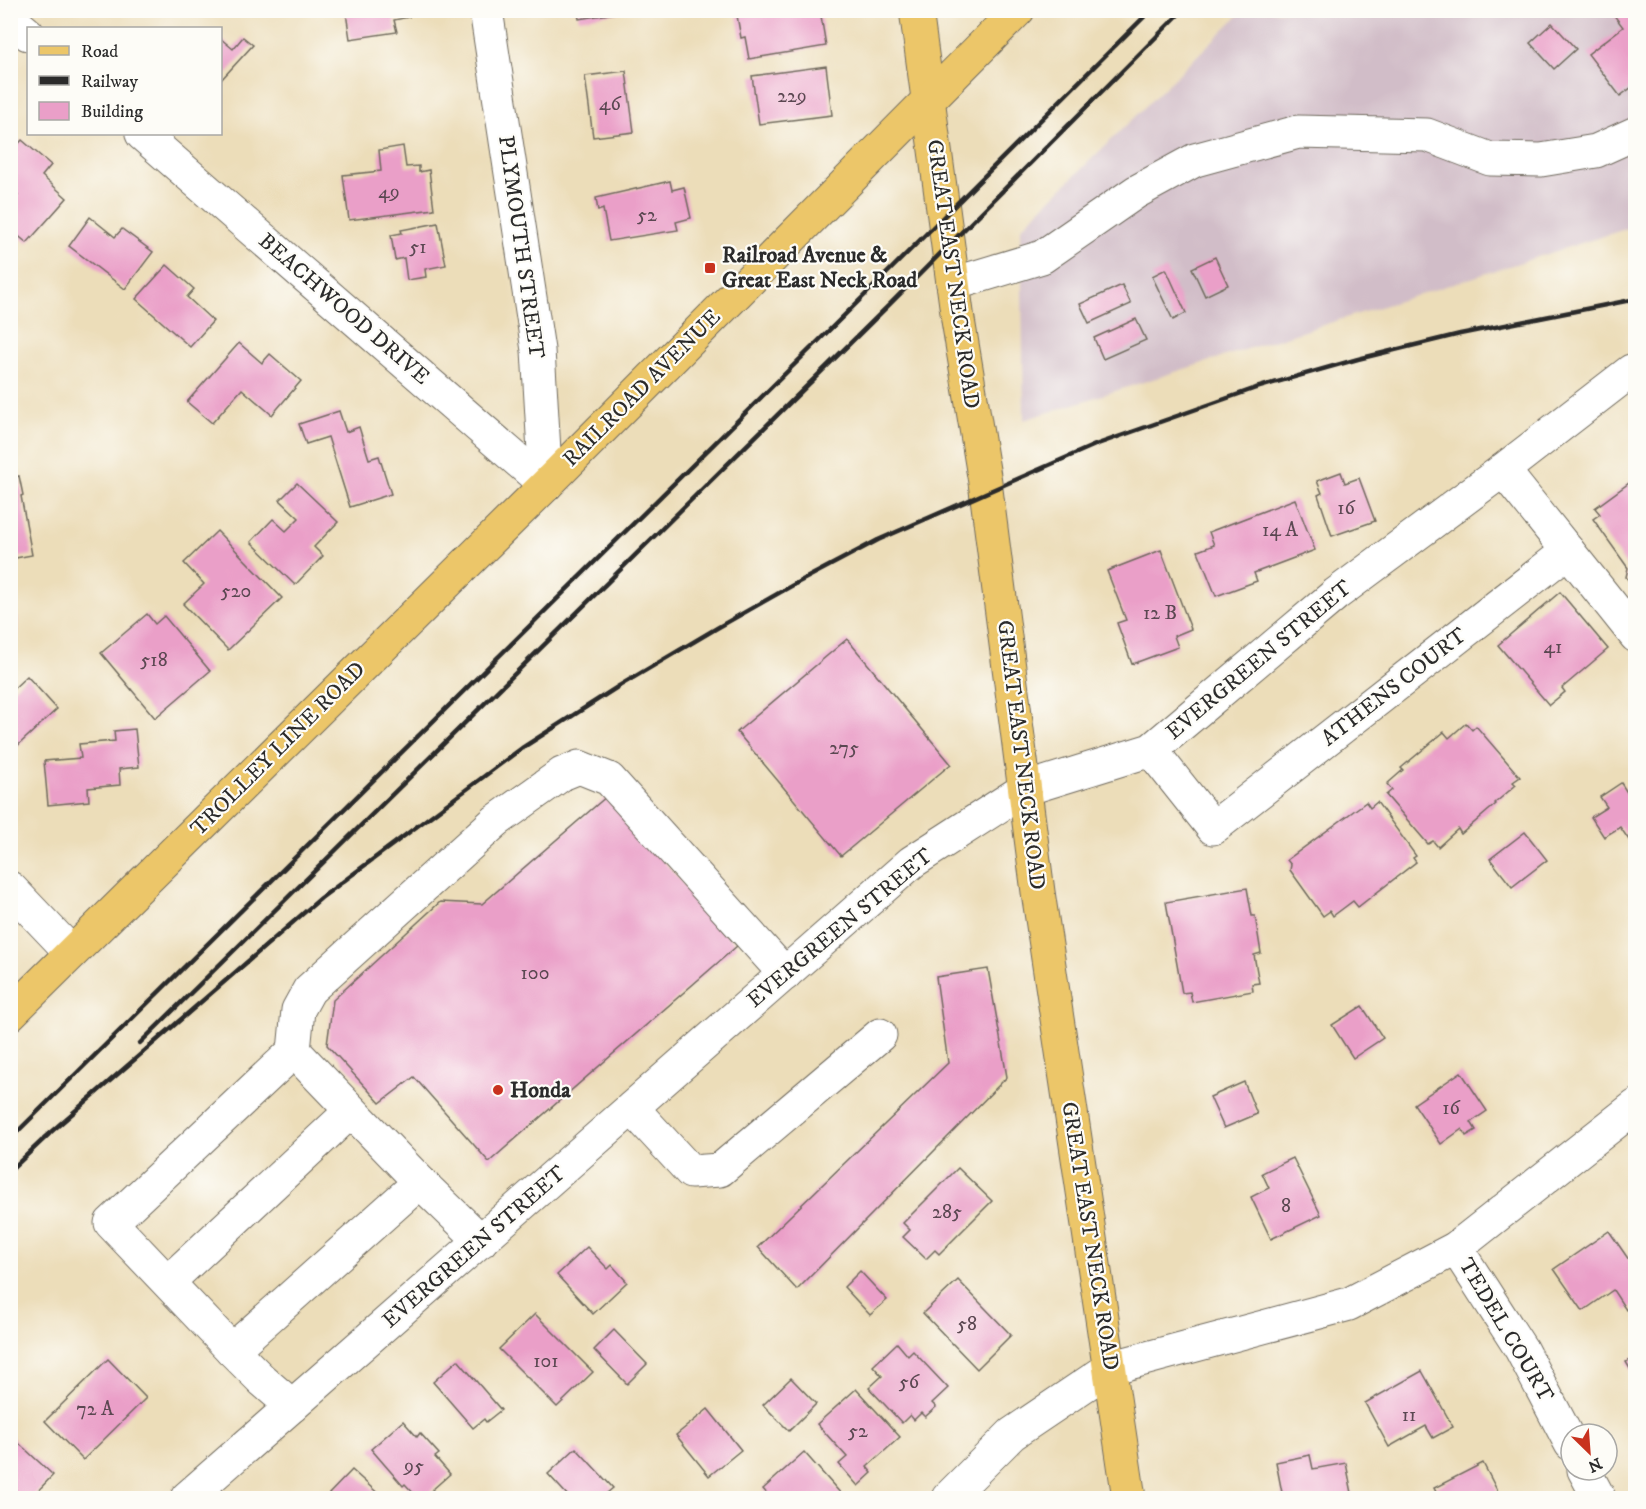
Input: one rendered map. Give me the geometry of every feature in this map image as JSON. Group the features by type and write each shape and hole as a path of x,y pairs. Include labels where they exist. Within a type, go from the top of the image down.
{"main road":[{"name":"GREAT EAST NECK ROAD","path":"916,10 953,284 985,482 1038,892 1129,1498"},
{"name":"RAILROAD AVENUE","path":"546,485 1018,10"},
{"name":"TROLLEY LINE ROAD","path":"10,1014 546,485"}],"street":[{"name":"PLYMOUTH STREET","path":"486,10 538,350 546,485"},
{"path":"10,19 27,33"},
{"path":"953,284 1042,257 1136,192 1195,160 1298,132 1427,135 1490,159 1541,160 1596,151 1635,133"},
{"name":"BEACHWOOD DRIVE","path":"143,135 546,485"},
{"name":"EVERGREEN STREET","path":"187,1498 912,862 1025,789 1151,750 1336,594 1633,371"},
{"path":"1503,470 1635,636"},
{"name":"ATHENS COURT","path":"1151,750 1213,828 1568,551"},
{"path":"292,1406 232,1350 111,1223 294,1051 298,1011 309,990 496,821 562,774 579,767 609,779 785,974"},
{"path":"10,888 71,952"},
{"path":"632,1108 692,1172 720,1170 880,1035"},
{"path":"294,1051 420,1182 481,1241"},
{"path":"948,1498 1012,1434 1110,1368 1349,1304 1456,1248 1635,1106"},
{"path":"168,1282 351,1111"},
{"path":"232,1350 420,1182"},
{"name":"TEDEL COURT","path":"1456,1248 1521,1349 1559,1422"},
{"path":"1590,1482 1599,1498"}],"shaded area":[{"path":"1243,11 1635,11 1635,226 1024,420 1021,228"}],"building":[{"path":"359,10 408,10 409,17 394,20 397,32 350,39 346,13"},
{"path":"577,10 621,10 621,12 579,19"},
{"path":"736,10 820,10 826,46 749,59 745,37 741,38"},
{"path":"1610,10 1636,10 1636,84 1620,96 1588,54 1623,27"},
{"path":"1552,23 1576,49 1554,69 1530,43"},
{"path":"243,37 253,45 222,79 222,40 233,49"},
{"path":"826,66 832,115 759,124 752,76"},
{"path":"626,71 634,132 593,137 585,76"},
{"path":"22,140 51,165 42,176 67,198 27,243 10,229 10,204 18,195 10,189 10,153"},
{"path":"403,146 406,167 419,166 419,172 429,170 434,209 349,220 343,175 381,171 379,150"},
{"path":"670,181 672,190 684,187 691,218 676,222 678,230 609,241 603,209 598,211 596,198"},
{"path":"90,217 115,237 122,229 153,252 125,289 69,246"},
{"path":"438,223 446,265 425,269 426,277 407,280 404,258 395,260 391,235 402,233 401,230"},
{"path":"1215,257 1228,285 1205,296 1192,268"},
{"path":"167,265 194,289 187,297 213,321 190,347 136,299"},
{"path":"1166,269 1186,313 1173,320 1152,276"},
{"path":"1122,285 1131,304 1089,323 1080,304"},
{"path":"1136,319 1146,340 1103,359 1094,338"},
{"path":"239,343 262,363 270,354 301,381 272,415 242,389 212,423 187,402"},
{"path":"339,411 346,432 359,427 369,459 379,456 391,494 350,507 328,437 306,444 299,424"},
{"path":"10,465 14,477 19,476 32,555 10,559"},
{"path":"1341,472 1345,483 1359,478 1375,521 1332,536 1318,495 1322,493 1317,481"},
{"path":"1636,478 1636,590 1626,577 1628,568 1593,519 1600,514 1595,508"},
{"path":"297,483 338,522 314,547 323,556 295,585 251,542 273,519 286,531 299,518 280,500"},
{"path":"1295,499 1315,550 1254,573 1257,581 1216,596 1198,551 1214,545 1209,532"},
{"path":"217,531 282,598 228,650 183,604 204,584 184,563"},
{"path":"1161,550 1191,629 1174,636 1178,647 1132,664 1117,623 1126,620 1107,571"},
{"path":"1560,592 1608,649 1562,688 1565,692 1549,705 1498,645"},
{"path":"147,614 155,624 164,616 210,671 155,718 101,653"},
{"path":"10,617 18,617 17,635 10,635"},
{"path":"847,639 951,764 841,856 737,732"},
{"path":"27,676 57,709 14,749 10,746 10,692"},
{"path":"1466,723 1472,730 1476,726 1520,777 1513,782 1516,785 1461,834 1458,829 1438,847 1433,841 1428,844 1386,795 1392,790 1387,784 1403,770 1401,768 1444,732 1449,738"},
{"path":"135,729 139,767 119,769 120,785 88,788 89,801 48,805 44,761 81,758 79,744 115,741 114,731"},
{"path":"1621,783 1628,794 1636,789 1636,850 1620,827 1604,837 1591,817 1607,807 1600,797"},
{"path":"607,796 737,946 489,1162 414,1077 380,1103 327,1045 333,1000 440,902 482,904"},
{"path":"1366,802 1370,808 1377,802 1416,856 1413,858 1416,862 1358,907 1353,901 1333,916 1330,911 1323,916 1290,870 1291,865 1287,860"},
{"path":"1525,832 1547,860 1512,887 1490,859"},
{"path":"1247,888 1252,916 1255,916 1261,953 1254,955 1259,983 1252,984 1253,991 1192,1002 1190,992 1182,993 1166,902"},
{"path":"988,969 1007,1077 797,1290 758,1247 948,1063 936,977"},
{"path":"1362,1006 1383,1038 1353,1058 1332,1025"},
{"path":"1461,1072 1487,1111 1471,1122 1476,1130 1466,1136 1462,1129 1441,1144 1414,1104"},
{"path":"1244,1082 1257,1114 1224,1128 1210,1097"},
{"path":"1293,1158 1321,1215 1271,1239 1251,1197 1269,1188 1262,1173"},
{"path":"958,1168 992,1201 939,1254 935,1250 926,1259 903,1237 910,1230 903,1223"},
{"path":"1609,1231 1636,1270 1636,1304 1626,1310 1613,1290 1583,1311 1554,1269"},
{"path":"587,1247 608,1269 612,1265 627,1282 593,1314 557,1275"},
{"path":"860,1271 887,1300 870,1315 844,1287"},
{"path":"958,1280 1011,1335 977,1369 923,1313"},
{"path":"535,1314 593,1372 557,1407 499,1349"},
{"path":"614,1330 647,1364 627,1384 594,1350"},
{"path":"897,1343 908,1356 913,1351 948,1388 932,1403 936,1407 925,1417 921,1413 914,1420 910,1415 902,1423 869,1388 882,1376 873,1366"},
{"path":"1636,1356 1636,1379 1626,1362"},
{"path":"108,1359 146,1398 83,1460 45,1421"},
{"path":"458,1360 501,1410 486,1422 484,1419 473,1428 433,1382"},
{"path":"1422,1371 1453,1427 1433,1438 1426,1426 1389,1447 1365,1403"},
{"path":"791,1378 816,1404 789,1431 763,1405"},
{"path":"856,1389 900,1437 867,1467 872,1473 858,1486 839,1464 847,1457 817,1424"},
{"path":"708,1409 741,1450 709,1476 676,1435"},
{"path":"403,1421 417,1437 420,1433 439,1454 435,1457 450,1474 423,1498 418,1498 405,1484 403,1486 371,1449"},
{"path":"10,1435 53,1475 31,1498 10,1498"},
{"path":"576,1448 613,1488 601,1498 570,1498 548,1474"},
{"path":"804,1452 842,1495 838,1498 771,1498 763,1489"},
{"path":"1310,1455 1313,1469 1346,1463 1353,1498 1283,1498 1276,1462"},
{"path":"1483,1463 1501,1498 1439,1498 1434,1488"},
{"path":"352,1470 383,1498 325,1498"}],"railway":[{"path":"10,1139 1151,10"},
{"path":"140,1043 891,303 1183,10"},
{"path":"44,1138 321,898 522,748 619,686 717,628 878,540 1095,445 1256,388 1358,359 1460,334 1636,299"},
{"path":"10,1171 49,1134"}],"place":[{"name":"Railroad Avenue & Great East Neck Road","path":"710,268"},
{"name":"Honda","path":"498,1090"}]}
